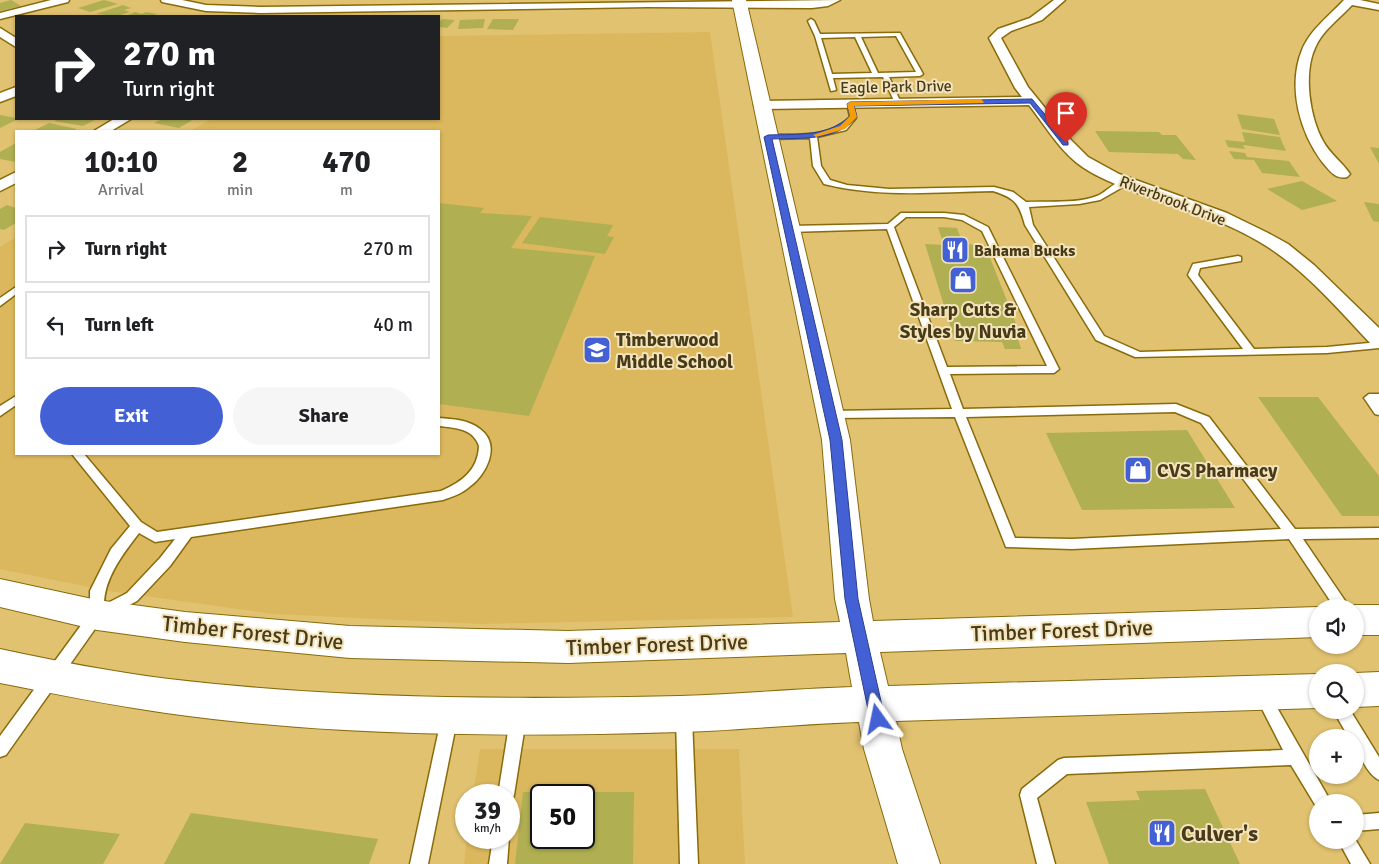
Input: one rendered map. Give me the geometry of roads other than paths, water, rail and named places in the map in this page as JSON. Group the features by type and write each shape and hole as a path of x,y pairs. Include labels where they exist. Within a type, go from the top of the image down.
{"main road":[{"path":"739,3 836,440 852,599 883,749 919,864"},
{"name":"Timber Forest Drive","path":"0,593 97,615 186,627 350,642 568,647 1309,622"},
{"path":"1364,620 1379,620"},
{"path":"0,666 50,678 178,697 305,709 450,716 684,714 804,706 1309,691"},
{"path":"1364,690 1379,689"}],"street":[{"path":"0,16 64,0"},
{"path":"166,0 206,8 260,10 614,2 812,5 824,4 835,0"},
{"name":"Riverbrook Drive","path":"1060,0 1049,11 1035,19 995,36 997,44 1022,88 1074,153 1094,167 1125,182 1238,225 1281,247 1308,269 1379,340"},
{"path":"1342,174 1324,156 1313,137 1306,118 1303,82 1309,47 1331,19 1350,1 1379,7"},
{"path":"1003,88 1022,88"},
{"name":"Eagle Park Drive","path":"887,89 910,89"},
{"name":"Eagle Park Drive","path":"815,90 838,90"},
{"path":"0,98 15,91"},
{"path":"759,98 777,91"},
{"name":"Eagle Park Drive","path":"759,98 850,104 1032,101"},
{"path":"103,130 122,120"},
{"path":"0,186 15,178"}],"lane":[{"path":"811,21 818,36 830,76 838,90"},
{"path":"818,36 898,34 920,74 830,76"},
{"path":"857,35 876,75"},
{"path":"885,75 887,89 898,103"},
{"path":"768,137 813,136 842,128 854,117 850,104"},
{"path":"813,136 816,166 827,182 850,189 881,191 994,189 1010,194 1024,205 1030,225 1100,338 1139,355 1327,350 1379,346"},
{"path":"1024,205 1079,202 1100,198 1125,182"},
{"path":"789,229 890,226 904,215 944,215 964,218 985,229 1054,369 944,371"},
{"path":"890,226 959,413 1011,543 1072,544 1292,534 1379,533"},
{"path":"1238,259 1196,266 1194,275 1251,352"},
{"path":"0,303 15,291"},
{"path":"1379,398 1369,398 1379,411"},
{"path":"0,412 15,401"},
{"path":"830,415 1176,408 1206,420 1292,534 1337,599"},
{"path":"79,455 137,526 155,537 443,494 463,486 477,473 484,462 486,450 484,441 476,431 466,426 440,422"},
{"path":"97,615 97,591 116,553 137,526"},
{"path":"0,749 97,615 132,597 165,562 187,533"},
{"path":"1261,693 1294,757 1318,794"},
{"path":"684,714 689,864"},
{"path":"508,784 518,715"},
{"path":"419,864 450,716"},
{"path":"1347,719 1379,772"},
{"path":"1046,864 1028,795 1064,766 1294,757"},
{"path":"1364,822 1379,821"},
{"path":"498,864 500,849"},
{"path":"1352,849 1361,864"}],"place":[{"name":"Bahama Bucks","path":"955,250"},
{"name":"Sharp Cuts & Styles by Nuvia","path":"963,280"},
{"name":"Timberwood Middle School","path":"597,350"},
{"name":"CVS Pharmacy","path":"1138,470"},
{"name":"Culver's","path":"1162,833"}]}
